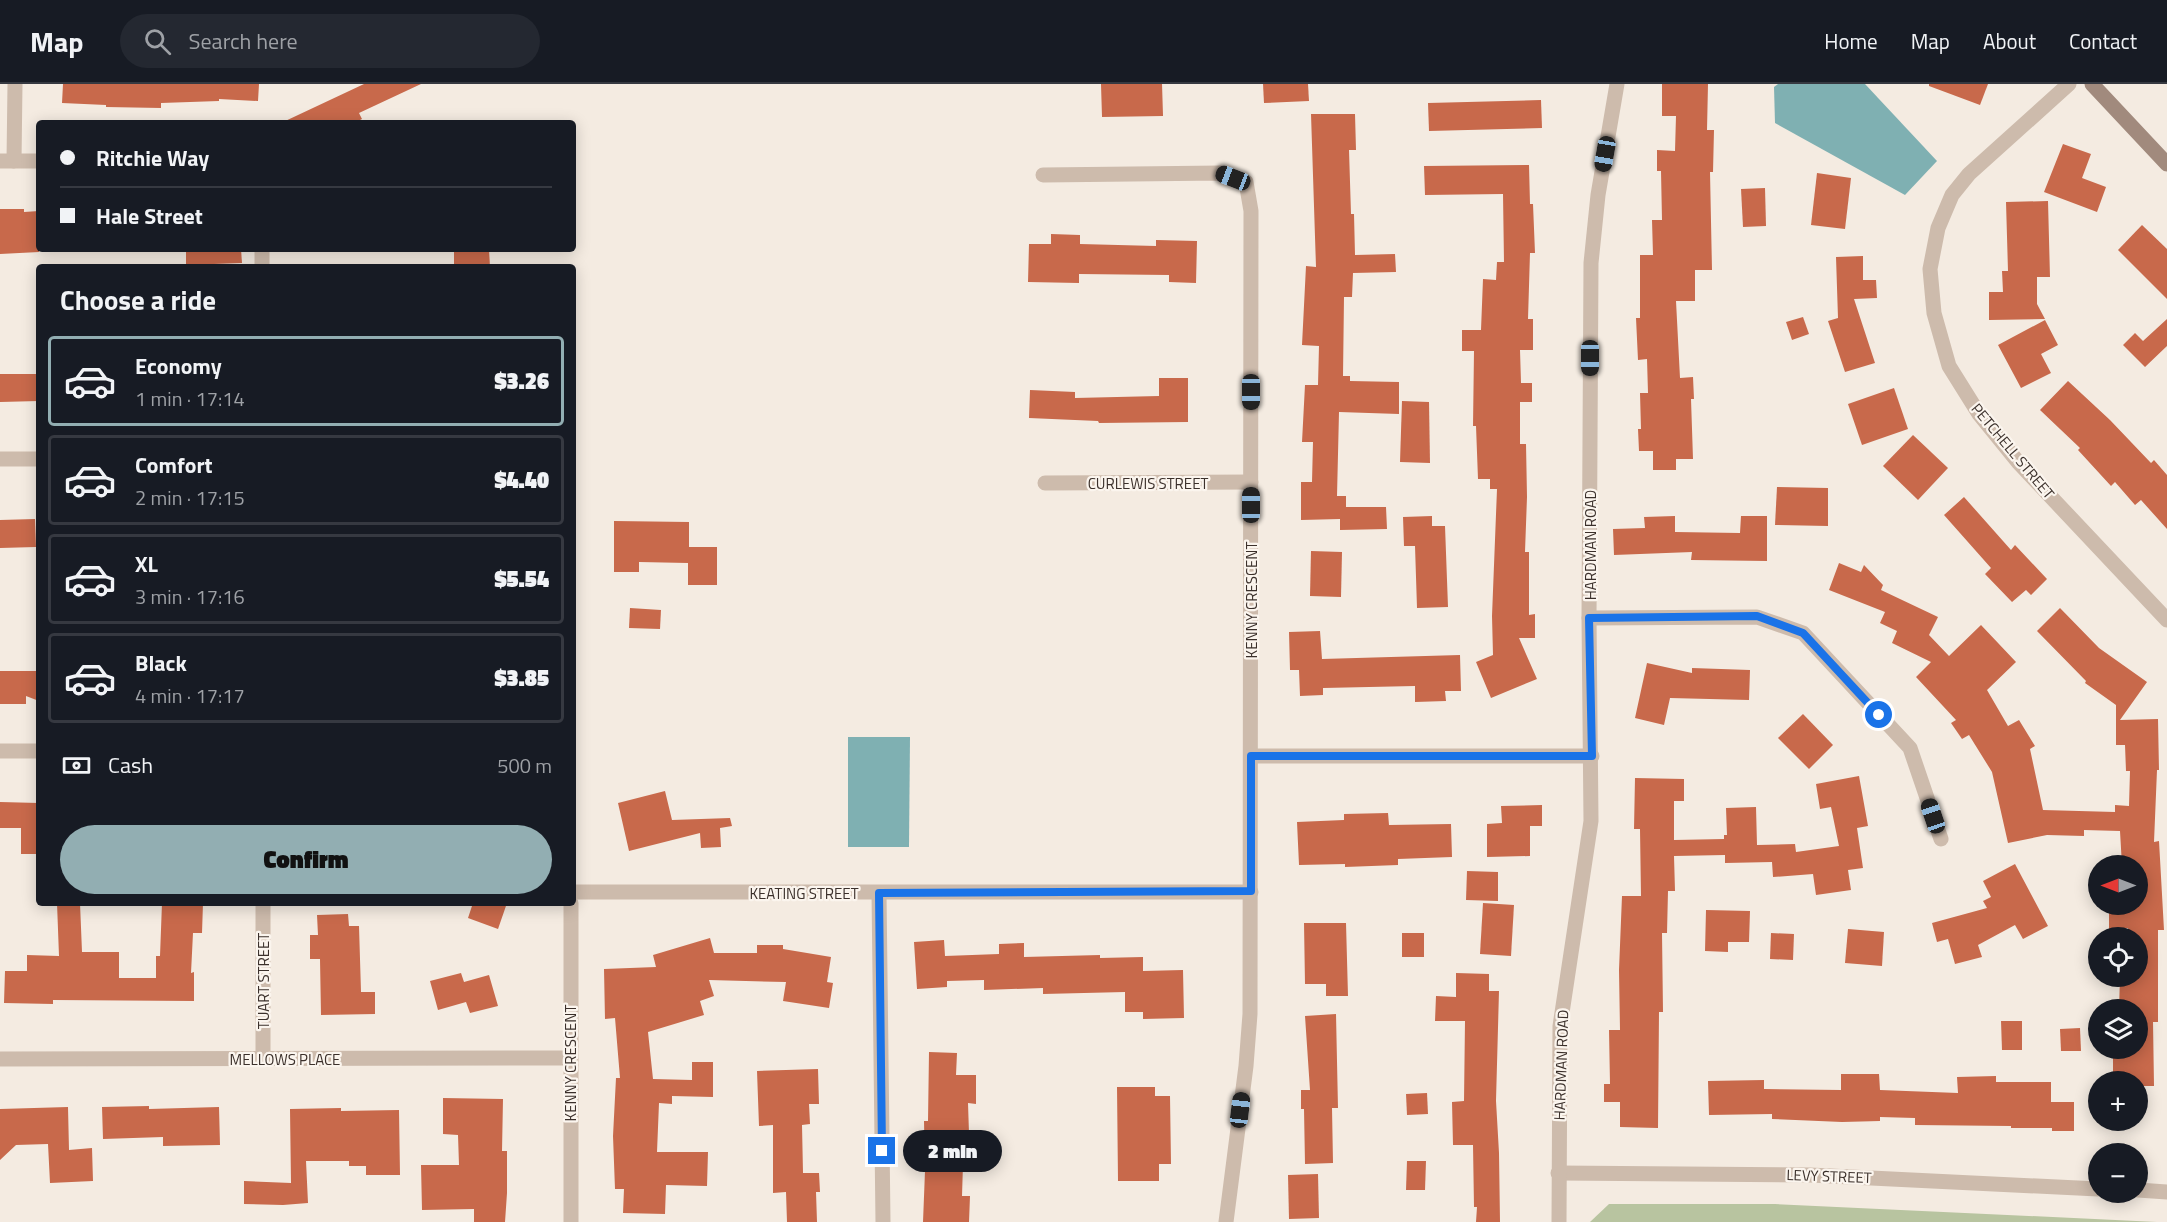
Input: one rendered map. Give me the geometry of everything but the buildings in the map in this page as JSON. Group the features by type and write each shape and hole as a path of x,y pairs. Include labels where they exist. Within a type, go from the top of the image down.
{"street":[{"path":"15,84 7,161 36,161"},
{"name":"HARDMAN ROAD","path":"1558,1222 1560,1026 1591,821 1589,618 1591,263 1598,195 1617,84"},
{"name":"PETCHELL STREET","path":"2069,84 1969,174 1953,195 1938,228 1930,269 1934,312 1949,366 1979,414 2018,462 2167,620"},
{"path":"2092,84 2167,164"},
{"name":"KENNY CRESCENT","path":"1043,175 1221,173 1246,182 1251,211 1249,1025 1226,1222"},
{"path":"0,459 36,459"},
{"name":"CURLEWIS STREET","path":"1045,483 1251,482"},
{"path":"1589,618 1757,616 1803,633 1910,748 1941,839"},
{"path":"0,751 36,751"},
{"path":"1251,756 1592,756"},
{"name":"KEATING STREET","path":"576,892 1251,891"},
{"path":"879,893 883,1222"},
{"name":"TUART STREET","path":"263,906 263,1059"},
{"name":"KENNY CRESCENT","path":"571,906 571,1222"},
{"name":"MELLOWS PLACE","path":"0,1059 570,1058"},
{"name":"LEVY STREET","path":"1558,1173 1810,1175 2088,1189"},
{"path":"2148,1191 2167,1192"}],"green space":[{"path":"1609,1204 1775,1204 2157,1222 1590,1222"}],"water":[{"path":"1778,84 1865,84 1937,161 1905,195 1775,123 1774,87"},
{"path":"848,737 910,737 909,847 848,847"}],"route":[{"path":"882,1151 879,893 1251,891 1251,756 1592,756 1589,618 1757,616 1803,633 1879,715"}]}
